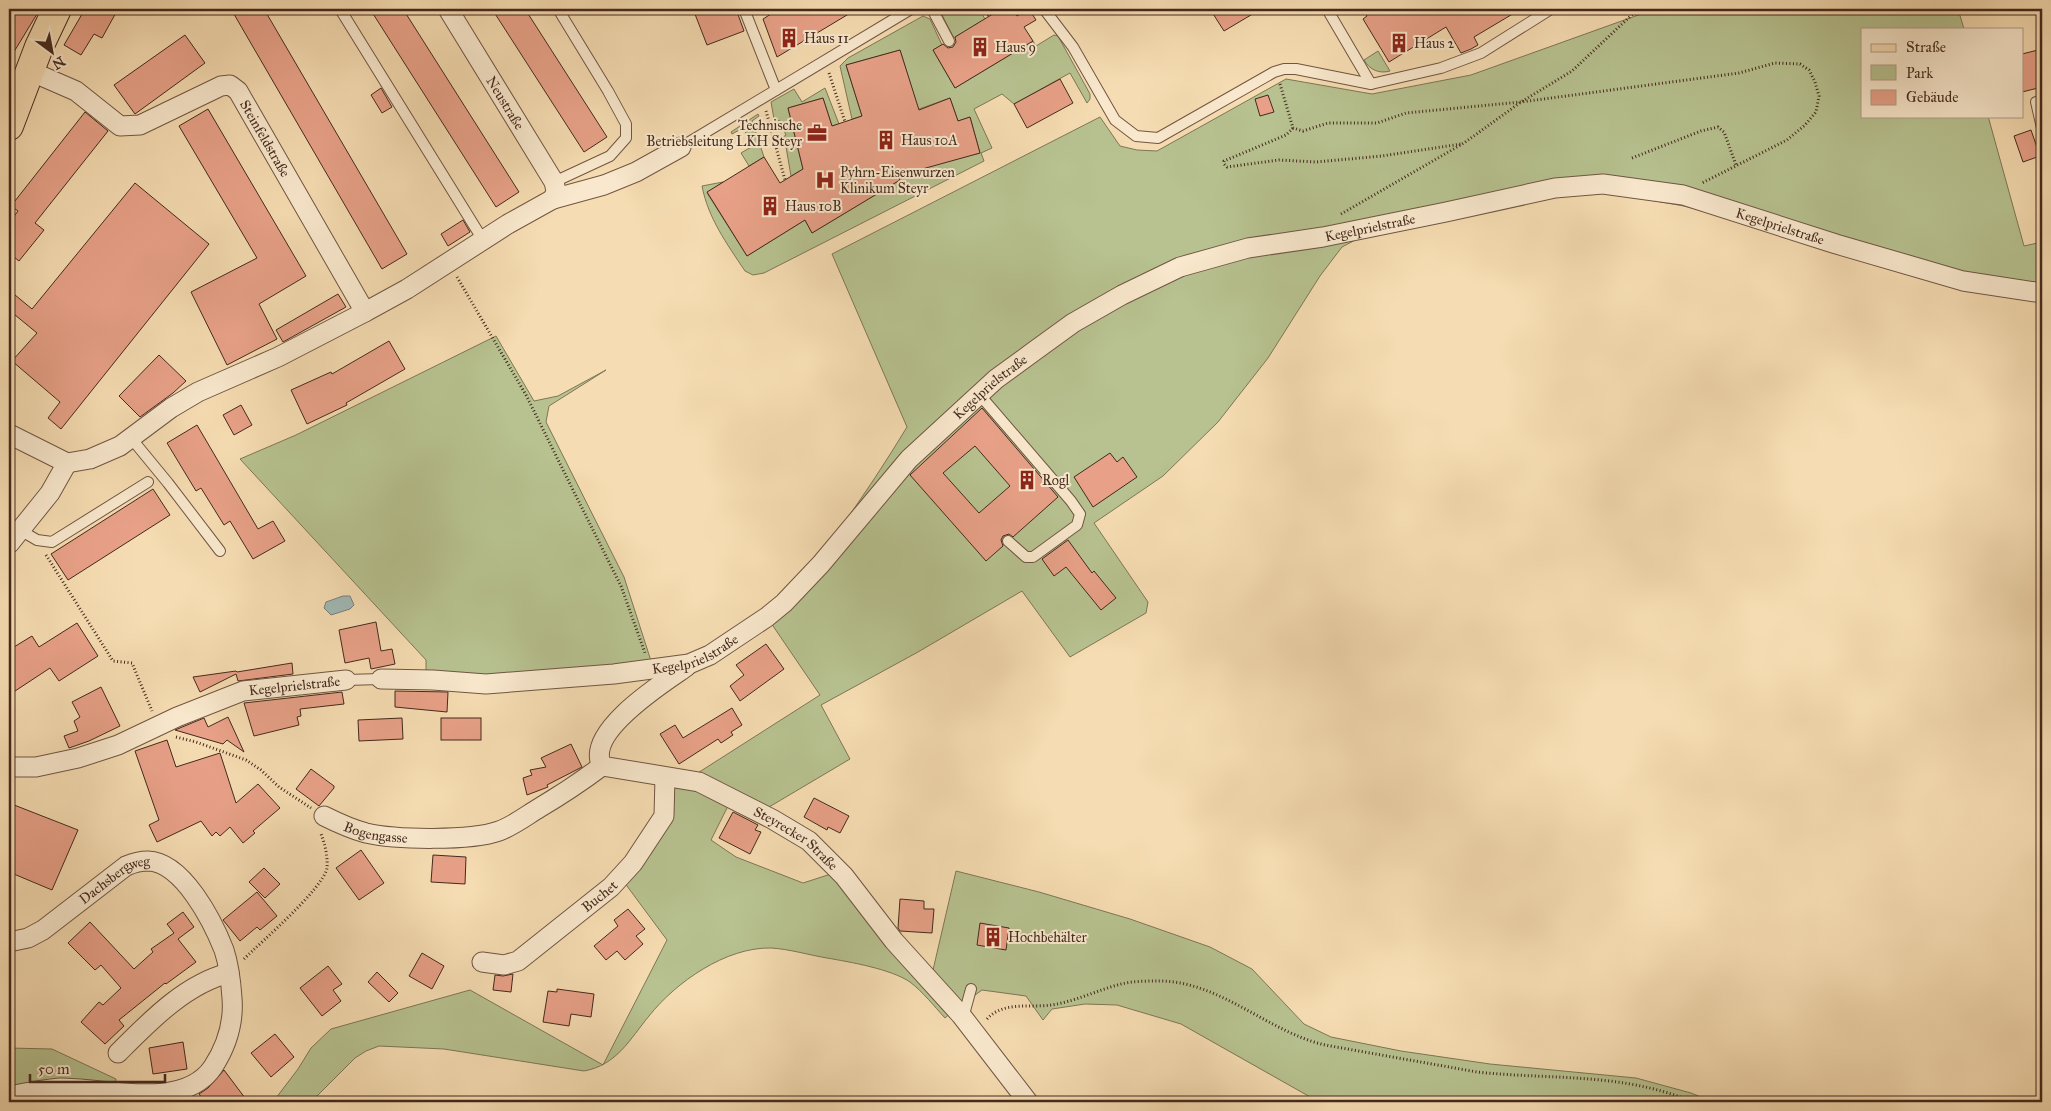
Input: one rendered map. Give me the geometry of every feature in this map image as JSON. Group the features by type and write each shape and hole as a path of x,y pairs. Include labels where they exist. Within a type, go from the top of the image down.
{"main road":[{"path":"9,126 30,70 57,9"}],"street":[{"name":"Neustraße","path":"448,9 554,190"},
{"name":"Steinfeldstraße","path":"30,70 76,91 120,126 140,125 221,86 230,85 238,91 365,312"},
{"path":"9,434 67,463 90,460 120,446 171,408 198,392 278,357 407,289 483,240 554,190 604,184 636,172 681,147"},
{"name":"Kegelprielstraße","path":"381,679 486,684 650,670 689,664 710,655 734,640 784,603 821,564 909,459 979,394 1025,357 1073,323 1122,295 1180,267 1248,248 1323,237 1555,188 1603,184 1683,195 1836,244 1963,281 2042,293"},
{"path":"14,537 50,493 67,463"},
{"path":"602,766 599,759 600,752 604,739 615,723 640,700 689,664"},
{"name":"Kegelprielstraße","path":"9,767 36,767 78,758 118,745 158,726 243,691 346,680"},
{"name":"Steyrecker Straße","path":"602,766 699,782 772,819 809,841 844,876 894,941 963,1018 1028,1102"},
{"name":"Bogengasse","path":"317,817 367,833 389,836 457,838 482,835 500,831 516,822 573,787 602,766"},
{"name":"Buchet","path":"482,962 504,966 518,961 611,887 633,863 664,816 665,776"},
{"name":"Dachsbergweg","path":"9,942 28,938 43,930 126,866 136,862 154,862 170,869 192,891 215,929 224,952 232,1000 229,1034 212,1068 195,1084 168,1092 153,1094 63,1088 9,1096"},
{"path":"118,1053 147,1024 180,998 208,980 229,973"}],"lane":[{"path":"340,9 483,240"},
{"path":"554,190 610,156 626,138 626,124 608,90 558,9"},
{"path":"744,9 776,90"},
{"path":"681,147 911,9"},
{"path":"932,9 948,41"},
{"path":"1044,9 1073,47 1114,120 1136,136 1158,138 1274,72 1296,68 1370,84 1441,68 1481,53 1551,9"},
{"path":"1327,9 1370,84"},
{"path":"2036,102 2042,128"},
{"path":"979,394 1080,514 1077,525 1033,557 1026,557 1008,542"},
{"path":"131,438 220,551"},
{"path":"14,537 52,542 148,482"},
{"name":"Kegelprielstraße","path":"346,680 381,679"},
{"path":"963,1018 972,989"}],"path":[{"path":"767,9 770,15"},
{"path":"984,9 989,16"},
{"path":"1323,237 1321,225 1464,143 1521,102 1572,71 1638,9"},
{"path":"825,61 844,122"},
{"path":"1293,128 1303,131 1328,123 1366,124 1406,113 1521,102 1739,73 1775,63 1800,64 1809,70 1819,96 1816,112 1805,125 1787,140 1711,177 1683,195"},
{"path":"1274,72 1279,82 1293,128"},
{"path":"763,98 784,180"},
{"path":"1632,158 1701,130 1718,126 1724,132 1736,165"},
{"path":"1293,128 1286,135 1224,160 1224,164 1227,167 1279,160 1316,162 1382,156 1464,143"},
{"path":"448,261 526,395 595,533 621,586 650,670"},
{"path":"48,558 113,661 132,663 150,707"},
{"path":"158,726 170,736 196,742 246,760 261,770 317,817 327,858 326,870 320,882 229,973"},
{"path":"981,1041 983,1025 989,1017 1002,1009 1053,1004 1123,984 1174,982 1206,990 1290,1033 1308,1041 1325,1045 1478,1072 1503,1075 1566,1076 1630,1083 1670,1092 1693,1102"}],"green space":[{"path":"942,9 979,9 985,19 954,38 941,13"},
{"path":"1655,9 1958,9 1964,28 1861,28 1861,118 1989,118 2024,246 2042,242 2042,299 1684,206 1604,192 1563,192 1363,236 1342,247 1320,276 1268,358 1218,422 1163,476 1094,523 1148,602 1146,613 1070,657 1022,591 918,652 821,705 850,759 764,810 693,776 820,695 771,623 842,526 907,427 832,254 1100,117 1120,146 1137,150 1157,151 1286,79 1372,94 1471,75"},
{"path":"923,16 930,19 942,45 933,50 955,88 1033,41 1036,46 1054,35 1058,36 1090,94 1090,99 1087,103 1070,73 1014,104 1002,94 974,109 992,148 981,153 984,161 764,273 753,275 745,271 713,220 702,186 723,182 707,193 747,256 805,220 812,233 900,180 896,174 980,153 970,117 958,121 950,98 908,113 915,99 900,50 846,65 862,116 852,119 840,66 848,58"},
{"path":"1378,51 1390,71 1382,72 1375,70 1364,60"},
{"path":"825,88 839,124 832,126 823,98 788,108 803,169 791,176 785,141 780,139 786,135 780,121 774,119 771,102 794,89 802,102"},
{"path":"758,114 759,116 752,121 764,157 749,166 741,153 753,146 743,128 732,134 731,132"},
{"path":"496,336 534,401 558,396 606,370 549,406 546,422 624,577 652,664 515,676 426,673 426,660 240,459 296,435"},
{"path":"682,784 730,802 711,840 736,857 803,883 834,873 953,1011 945,1018 910,982 892,973 858,964 785,950 771,948 754,949 720,960 688,979 660,1003 622,1050 604,1064 667,940 624,882 671,790"},
{"path":"956,871 1039,892 1130,919 1210,947 1252,969 1304,1024 1331,1037 1401,1051 1490,1064 1636,1078 1691,1093 1713,1102 1319,1102 1181,1024 1117,1005 1085,1004 1052,1009 1043,1020 1026,996 982,990 960,1006 928,974 933,970"},
{"path":"470,990 602,1065 584,1071 444,1049 379,1046 355,1058 311,1102 273,1102 311,1048 331,1029"},
{"path":"9,1048 52,1049 116,1079 115,1088 9,1088"}],"water":[{"path":"343,596 350,596 354,605 350,609 331,615 324,608 326,602"}],"building":[{"path":"9,9 40,9 9,60"},
{"path":"85,9 118,9 102,38 94,34 81,55 64,45"},
{"path":"231,9 264,9 407,254 382,269"},
{"path":"370,9 403,9 519,192 496,207"},
{"path":"492,9 525,9 607,137 584,152"},
{"path":"693,9 736,9 744,31 707,45"},
{"name":"Haus 11","path":"779,9 857,9 777,57 763,19"},
{"name":"Haus 9","path":"1001,9 1013,9 1017,16 1029,9 1036,20 1024,27 1033,41 955,88 933,50 943,44 948,48 953,47 956,42 955,37"},
{"path":"1210,9 1261,9 1224,31"},
{"name":"Haus 2","path":"1363,9 1521,9 1474,37 1478,45 1471,49 1461,53 1446,27 1389,62 1363,19 1367,16"},
{"path":"185,35 205,63 135,114 114,85"},
{"path":"2042,49 2042,87 2024,92 2024,54"},
{"name":"Haus 10A","path":"900,50 919,110 950,98 958,121 970,117 980,153 897,176 900,180 812,233 805,220 747,256 707,192 764,157 780,183 803,169 788,108 823,98 832,126 862,116 846,65"},
{"path":"1060,79 1073,103 1027,128 1014,104"},
{"path":"381,88 392,107 382,113 371,95"},
{"path":"1268,95 1274,112 1260,116 1255,99"},
{"path":"208,109 306,276 259,304 277,339 227,365 191,292 257,258 179,126"},
{"path":"85,112 108,131 35,223 44,230 19,261 9,253 9,223 18,211 11,206"},
{"path":"2031,130 2040,156 2023,162 2014,136"},
{"path":"135,183 209,244 61,429 48,418 60,402 12,361 37,333 9,310 9,290 32,309"},
{"path":"463,220 470,232 448,246 441,234"},
{"path":"338,294 346,307 283,342 276,330"},
{"path":"389,341 405,369 346,403 347,405 307,424 291,390 331,372 332,374"},
{"path":"159,355 186,381 140,417 119,396"},
{"path":"241,405 252,425 234,435 223,415"},
{"name":"Rogl","path":"982,408 1058,497 1013,537 1009,534 1003,536 1001,540 1003,546 986,561 910,475","holes":["975,446 1010,486 979,513 943,473"]},
{"path":"197,425 258,529 273,521 285,541 253,559 230,521 224,525 201,488 196,491 167,443"},
{"path":"1110,453 1117,462 1123,457 1137,477 1093,507 1074,477"},
{"path":"153,489 170,515 68,580 51,554"},
{"path":"1068,540 1092,573 1094,571 1116,598 1101,610 1066,567 1054,576 1042,559"},
{"path":"376,622 381,651 392,649 395,664 371,669 369,658 345,663 339,630"},
{"path":"77,623 98,656 59,681 50,668 9,695 9,650 32,636 39,647"},
{"path":"766,644 784,669 740,701 730,686 744,675 736,665"},
{"path":"292,663 293,674 238,681 236,674 200,692 193,677 237,672"},
{"path":"101,687 120,726 69,748 64,736 78,731 74,721 80,717 72,702"},
{"path":"395,691 448,692 447,712 395,707"},
{"path":"342,692 344,704 300,709 301,716 297,717 299,725 254,736 244,703"},
{"path":"732,708 742,725 731,732 733,735 721,743 718,739 679,764 660,734 675,725 683,738"},
{"path":"228,717 244,752 227,740 223,744 175,730 204,718 208,727"},
{"path":"402,718 403,739 359,741 358,720"},
{"path":"441,718 481,718 481,740 441,740"},
{"path":"167,740 176,767 220,753 236,803 258,784 280,808 253,831 255,833 243,843 230,827 220,836 216,832 212,836 201,821 157,842 149,825 159,820 135,751"},
{"path":"571,744 582,767 547,785 548,787 527,795 523,778 532,775 530,770 546,767 541,758"},
{"path":"311,769 334,786 319,806 296,789"},
{"path":"814,798 849,816 840,833 828,827 827,830 804,817"},
{"path":"9,803 78,830 52,890 9,872"},
{"path":"733,812 758,825 755,830 761,832 750,854 719,838"},
{"path":"361,850 384,883 359,900 336,868"},
{"path":"433,855 466,857 465,884 431,882"},
{"path":"264,868 280,884 265,898 249,882"},
{"path":"257,892 277,916 260,930 257,927 240,941 223,920"},
{"path":"900,899 924,901 924,909 934,909 932,933 900,931 898,928"},
{"path":"628,909 645,929 636,936 643,944 625,960 617,951 606,960 594,946 618,926 614,920"},
{"path":"183,912 194,927 178,939 196,962 165,983 119,1020 124,1026 105,1044 81,1022 99,1002 103,1005 121,988 101,965 95,970 68,943 90,922 134,969 153,952 151,949 174,933 167,924"},
{"name":"Hochbehälter","path":"980,923 1009,928 1006,950 977,945"},
{"path":"422,953 444,966 432,989 409,976"},
{"path":"328,966 342,984 333,990 341,1001 322,1016 300,988"},
{"path":"377,972 398,993 389,1002 368,982"},
{"path":"513,974 511,992 493,990 495,975"},
{"path":"557,989 594,994 591,1017 571,1014 569,1026 543,1022 548,991 557,992"},
{"path":"275,1034 294,1057 271,1077 251,1053"},
{"path":"183,1042 187,1069 153,1074 149,1048"},
{"path":"224,1070 248,1102 205,1102 199,1094 208,1088"}],"place":[{"name":"Haus 11","path":"789,38"},
{"name":"Haus 2","path":"1399,43"},
{"name":"Haus 9","path":"980,47"},
{"name":"Technische Betriebsleitung LKH Steyr","path":"817,133"},
{"name":"Haus 10A","path":"886,140"},
{"name":"Pyhrn-Eisenwurzen Klinikum Steyr","path":"825,180"},
{"name":"Haus 10B","path":"770,206"},
{"name":"Rogl","path":"1027,480"},
{"name":"Hochbehälter","path":"993,937"}]}
